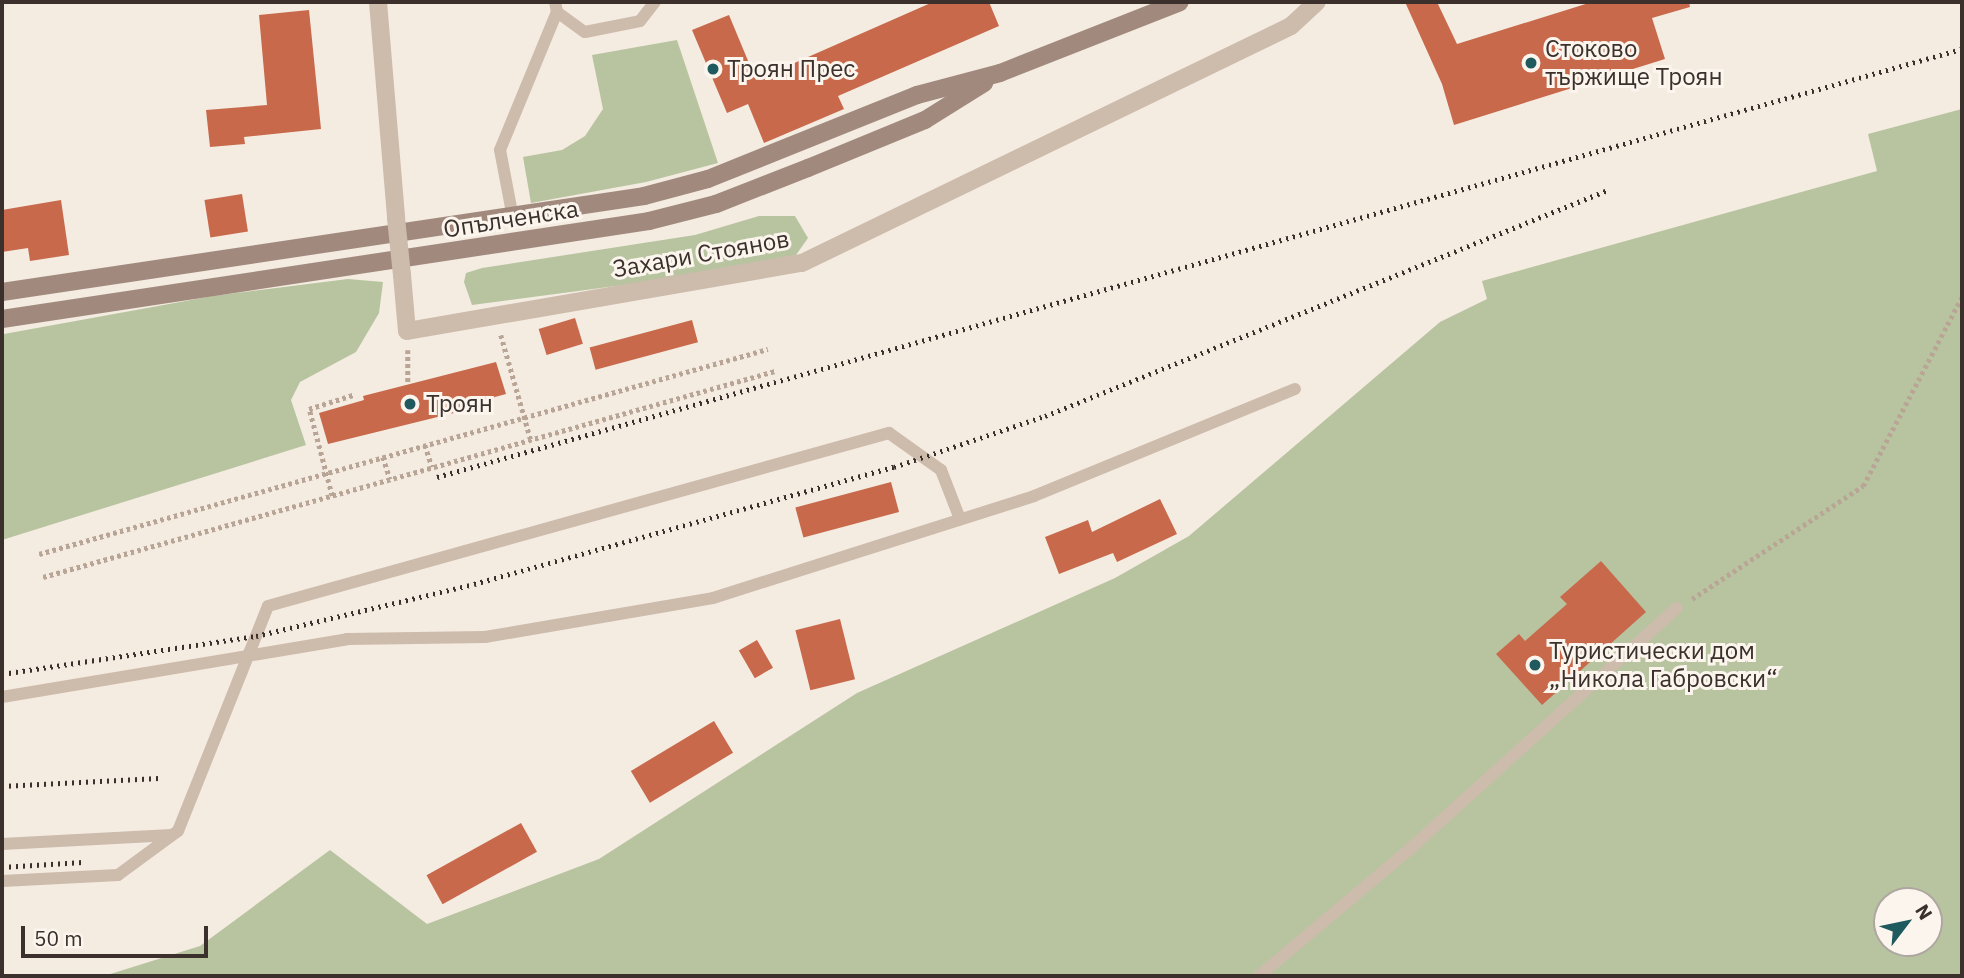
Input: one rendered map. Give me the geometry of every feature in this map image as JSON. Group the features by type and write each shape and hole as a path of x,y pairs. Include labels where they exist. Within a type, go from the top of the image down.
{"street":[{"path":"378,2 407,331"},
{"name":"Опълченска","path":"2,292 513,218 643,196 708,179 917,95 1000,73 1180,2"},
{"name":"Захари Стоянов","path":"407,331 802,263 1290,26 1317,2"},
{"name":"Опълченска","path":"2,318 649,221 716,204 914,125 1000,73"}],"lane":[{"path":"513,218 500,150 556,7 585,32 640,21 655,2"},
{"path":"2,696 347,639 485,637 713,598 1034,496 1294,389"},
{"path":"2,881 118,875 172,835 268,606 889,433 941,470 960,519"},
{"path":"1259,976 1411,848 1677,608"},
{"path":"2,844 172,835"}],"path":[{"path":"1677,608 1863,486 1962,297"},
{"path":"495,314 531,440"},
{"path":"407,331 408,383"},
{"path":"39,554 768,349"},
{"path":"43,577 775,372"},
{"path":"332,496 309,409 353,395"},
{"path":"425,445 432,467"},
{"path":"383,457 390,480"}],"green space":[{"path":"677,40 718,163 646,182 531,203 523,157 562,150 585,136 603,109 592,55"},
{"path":"1962,109 1962,976 104,976 200,946 330,850 427,924 599,859 857,693 1115,578 1189,536 1440,322 1487,299 1482,281 1877,171 1868,134"},
{"path":"759,216 795,216 808,238 796,255 722,272 472,305 464,282 466,273 482,268 695,235"},
{"path":"348,279 383,282 379,313 356,352 300,382 291,400 306,445 2,540 4,334 213,296"}],"building":[{"path":"933,2 989,2 999,26 838,96 844,109 764,143 748,104 727,113 692,30 729,15 756,80"},
{"path":"1405,2 1437,2 1457,44 1592,2 1689,2 1690,7 1652,18 1665,59 1454,125 1442,84"},
{"path":"309,10 321,129 244,137 245,144 210,147 206,110 267,105 259,15"},
{"path":"242,194 248,232 210,237 204,200"},
{"path":"61,200 69,255 30,261 28,248 2,252 2,210"},
{"path":"575,318 583,344 547,355 539,329"},
{"path":"692,320 698,342 596,370 590,347"},
{"path":"496,362 506,394 465,405 466,410 328,444 319,413 364,400 363,396"},
{"path":"891,482 899,512 803,538 795,508"},
{"path":"1160,499 1177,534 1117,562 1113,553 1059,574 1045,537 1088,520 1092,532"},
{"path":"1601,561 1646,612 1542,705 1496,654 1519,634 1525,641 1567,604 1560,597"},
{"path":"840,619 855,679 810,690 795,630"},
{"path":"757,640 773,668 755,678 739,650"},
{"path":"714,721 733,753 650,803 631,771"},
{"path":"521,823 537,852 443,904 427,875"}],"railway":[{"path":"437,477 1962,49"},
{"path":"2,674 256,636 474,584 894,467 1045,416 1608,190"},
{"path":"2,786 159,778"},
{"path":"2,867 83,862"}],"place":[{"name":"Стоково тържище Троян","path":"1531,63"},
{"name":"Троян Прес","path":"713,69"},
{"name":"Троян","path":"410,404"},
{"name":"Туристически дом „Никола Габровски“","path":"1535,665"}]}
